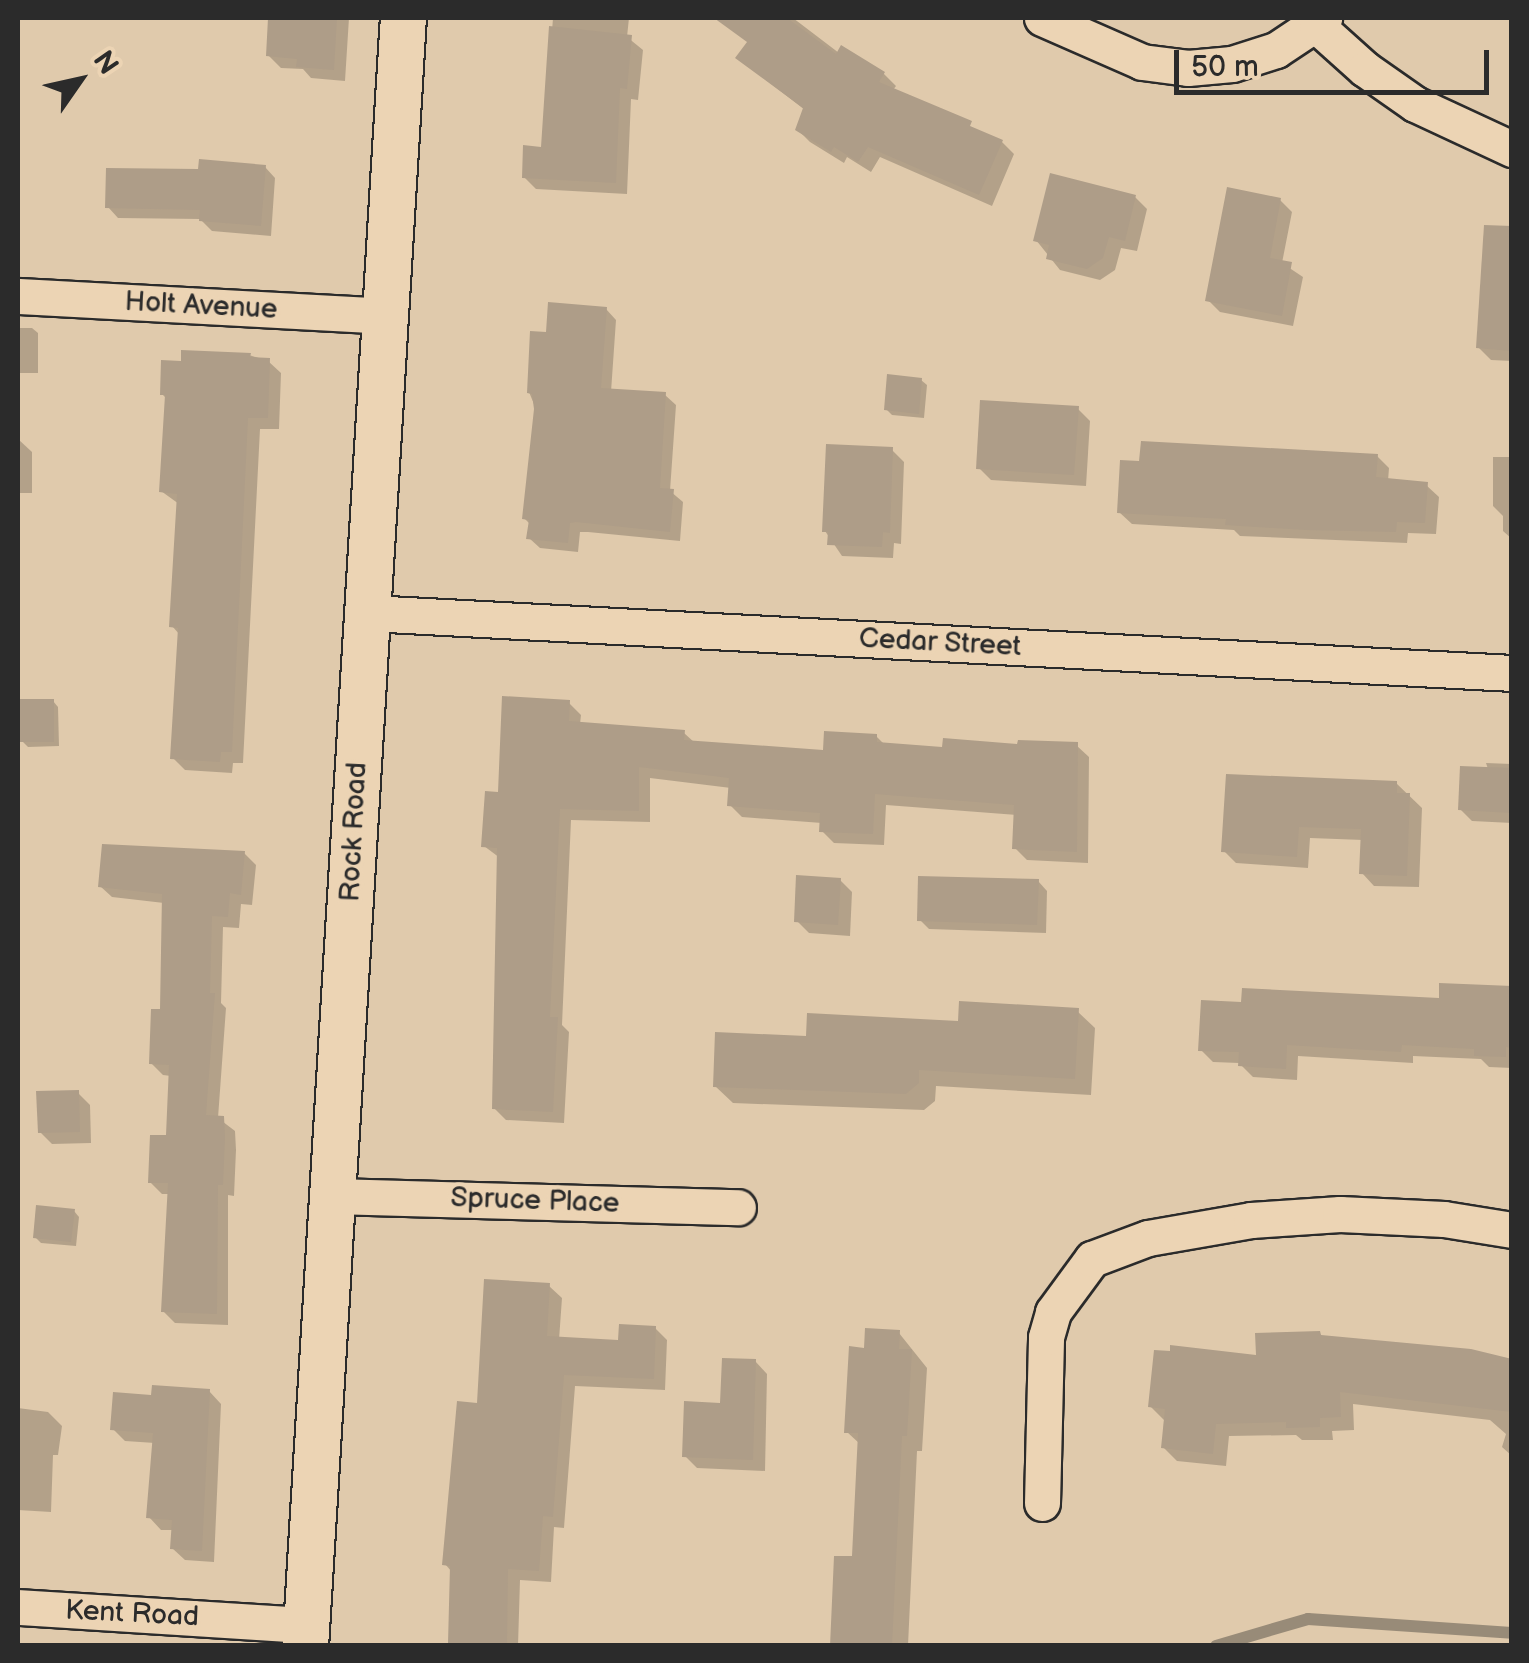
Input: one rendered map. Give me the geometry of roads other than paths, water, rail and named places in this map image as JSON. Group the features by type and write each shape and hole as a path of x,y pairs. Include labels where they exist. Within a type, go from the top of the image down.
{"street":[{"name":"Rock Road","path":"306,1635 404,18"},
{"path":"1042,18 1142,62 1188,68 1232,64 1276,50 1320,22 1365,69 1416,104 1512,150"},
{"name":"Holt Avenue","path":"18,296 386,316"},
{"name":"Cedar Street","path":"368,612 1512,673"},
{"name":"Spruce Place","path":"332,1196 738,1207"},
{"path":"1042,1502 1046,1338 1052,1312 1092,1259 1148,1238 1251,1220 1340,1214 1444,1219 1512,1230"},
{"name":"Kent Road","path":"18,1607 306,1635"}],"waterway":[{"path":"1216,1646 1308,1619 1512,1633"}]}
